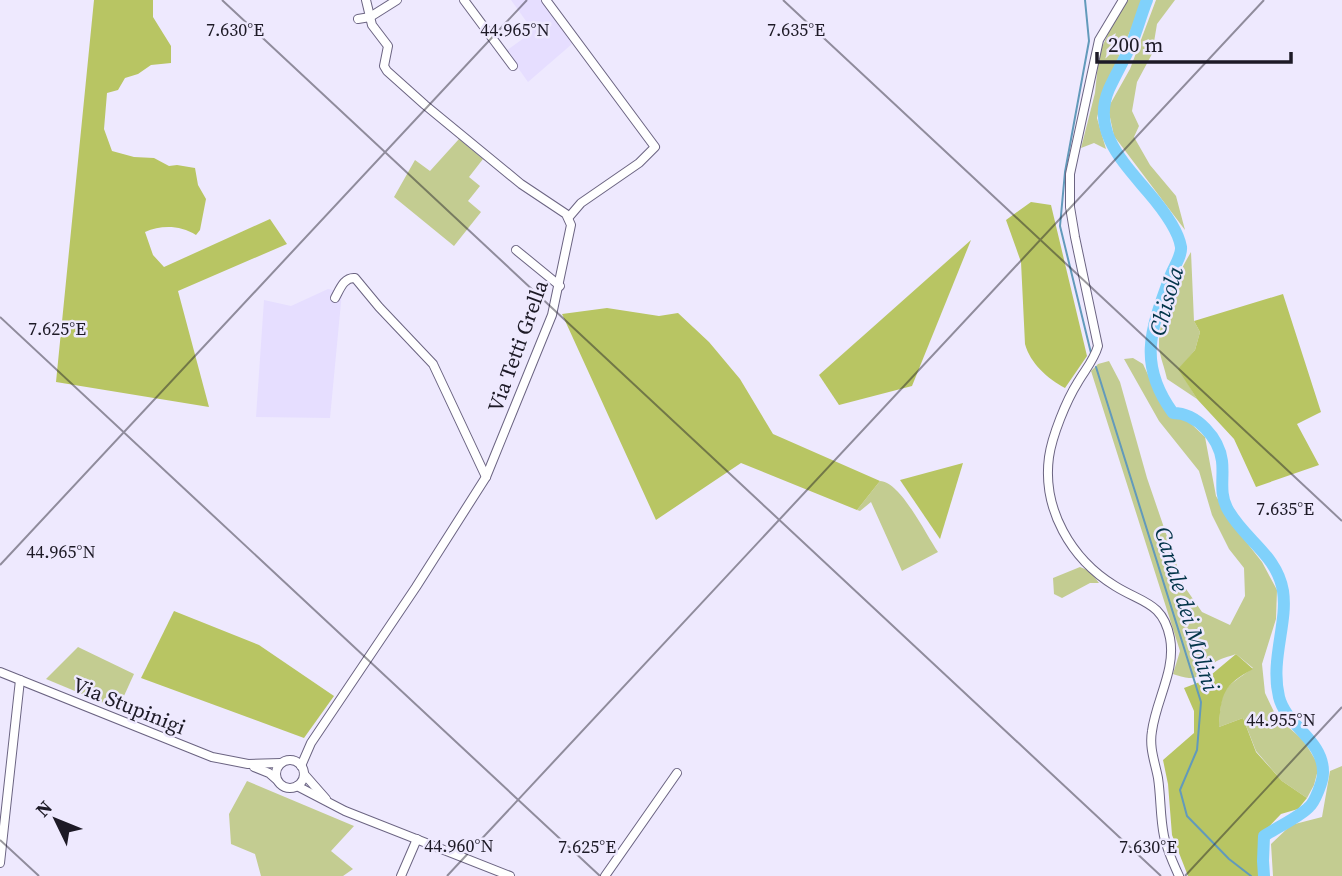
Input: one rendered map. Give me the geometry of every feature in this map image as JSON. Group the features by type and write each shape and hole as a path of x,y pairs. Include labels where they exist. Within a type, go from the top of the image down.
{"street":[{"path":"366,0 372,25 388,46 384,66 387,71 520,184 569,217 581,203 639,163 655,147 546,0"},
{"path":"358,19 370,17 397,0"},
{"path":"464,0 513,66"},
{"path":"1124,0 1099,40 1070,174 1070,207 1098,346 1095,356 1069,398 1049,453 1047,475 1049,495 1056,516 1072,547 1102,577 1150,603 1161,613 1168,628 1171,655 1152,731 1151,748 1161,800 1164,837 1180,876"},
{"name":"Via Tetti Grella","path":"303,770 311,743 486,477 549,323 560,286 571,225 569,217"},
{"path":"516,250 560,286"},
{"path":"335,298 345,281 355,278 433,364 486,477"},
{"name":"Via Stupinigi","path":"0,672 204,754 248,764 269,773 288,788 298,786 334,806 510,876"},
{"path":"0,863 20,680"},
{"name":"Via Tetti Grella","path":"285,761 311,743"},
{"path":"277,780 276,770 285,761"},
{"name":"Via Stupinigi","path":"248,764 285,761 303,770 318,792 334,806"},
{"path":"298,786 303,770"},
{"path":"605,876 677,773"},
{"path":"401,876 417,839"}],"shaded area":[{"path":"511,0 541,0 572,44 528,82 506,51 524,38 522,34 531,28"},
{"path":"328,289 342,292 330,418 256,417 264,300 291,306"}],"green space":[{"path":"94,0 153,0 153,17 171,46 171,63 151,65 138,74 125,78 118,90 107,93 104,129 112,151 134,157 154,158 169,166 195,168 198,185 206,199 200,230 196,235 184,229 170,227 145,232 153,255 164,267 270,219 287,244 178,291 209,407 56,382"},
{"path":"1128,0 1144,0 1104,90 1097,118 1106,149 1094,143 1081,148 1095,93 1099,54 1111,27"},
{"path":"1156,0 1175,0 1157,24 1152,54 1137,82 1132,111 1139,126 1134,137 1150,165 1176,196 1185,230 1114,136 1108,108 1130,69"},
{"path":"459,139 483,159 469,177 480,186 468,201 481,212 454,246 394,197 415,160 430,171"},
{"path":"1031,202 1051,205 1087,356 1065,388 1040,370 1025,344 1021,262 1006,220"},
{"path":"971,240 912,386 839,405 819,375"},
{"path":"1191,252 1194,321 1200,332 1195,350 1179,369 1197,399 1167,379 1159,347 1161,323 1169,298"},
{"path":"1283,294 1321,412 1297,424 1319,465 1256,487 1234,439 1197,399 1178,369 1195,350 1200,332 1194,321"},
{"path":"607,308 659,316 678,313 709,342 740,379 773,434 880,481 857,510 741,463 656,520 562,314"},
{"path":"1133,358 1143,364 1162,405 1172,415 1185,418 1205,437 1216,496 1236,529 1262,562 1277,590 1276,619 1262,664 1265,693 1276,716 1304,741 1319,766 1307,798 1282,781 1256,751 1243,718 1219,727 1225,691 1253,668 1236,654 1216,661 1196,677 1187,678 1173,674 1180,651 1091,371 1098,364 1109,361 1120,382 1147,478 1184,586 1202,612 1230,625 1245,596 1244,568 1229,549 1212,515 1199,471 1159,421 1124,359"},
{"path":"963,463 940,539 900,480"},
{"path":"880,481 896,490 904,499 938,552 902,571 871,502 860,511 857,510"},
{"path":"1080,567 1090,571 1099,583 1090,583 1062,598 1054,594 1053,578"},
{"path":"174,611 259,645 334,696 304,738 141,678"},
{"path":"78,647 134,674 118,709 46,679"},
{"path":"1236,654 1253,669 1235,680 1226,692 1221,706 1219,727 1243,718 1256,752 1282,781 1307,798 1298,809 1281,814 1258,838 1258,876 1188,876 1172,835 1168,784 1163,760 1194,733 1194,711 1184,688 1205,680"},
{"path":"1342,766 1342,876 1273,876 1271,844 1291,825 1322,817 1330,771"},
{"path":"247,781 354,826 331,851 353,869 343,876 261,876 255,854 231,844 229,814"}],"waterway":[{"name":"Canale dei Molini","path":"1085,0 1089,41 1065,172 1060,226 1091,353"},
{"name":"Chisola","path":"1147,0 1131,45 1109,89 1104,104 1104,119 1112,145 1168,218 1181,247 1157,313 1151,362 1162,395 1173,413 1190,417 1212,436 1222,461 1222,491 1227,508 1267,557 1280,578 1284,603 1277,669 1279,697 1289,716 1318,751 1322,761 1322,781 1311,804 1305,811 1264,836 1264,876"},
{"name":"Canale dei Molini","path":"1096,367 1201,702 1197,750 1180,790 1187,816 1229,859 1251,876"}]}
